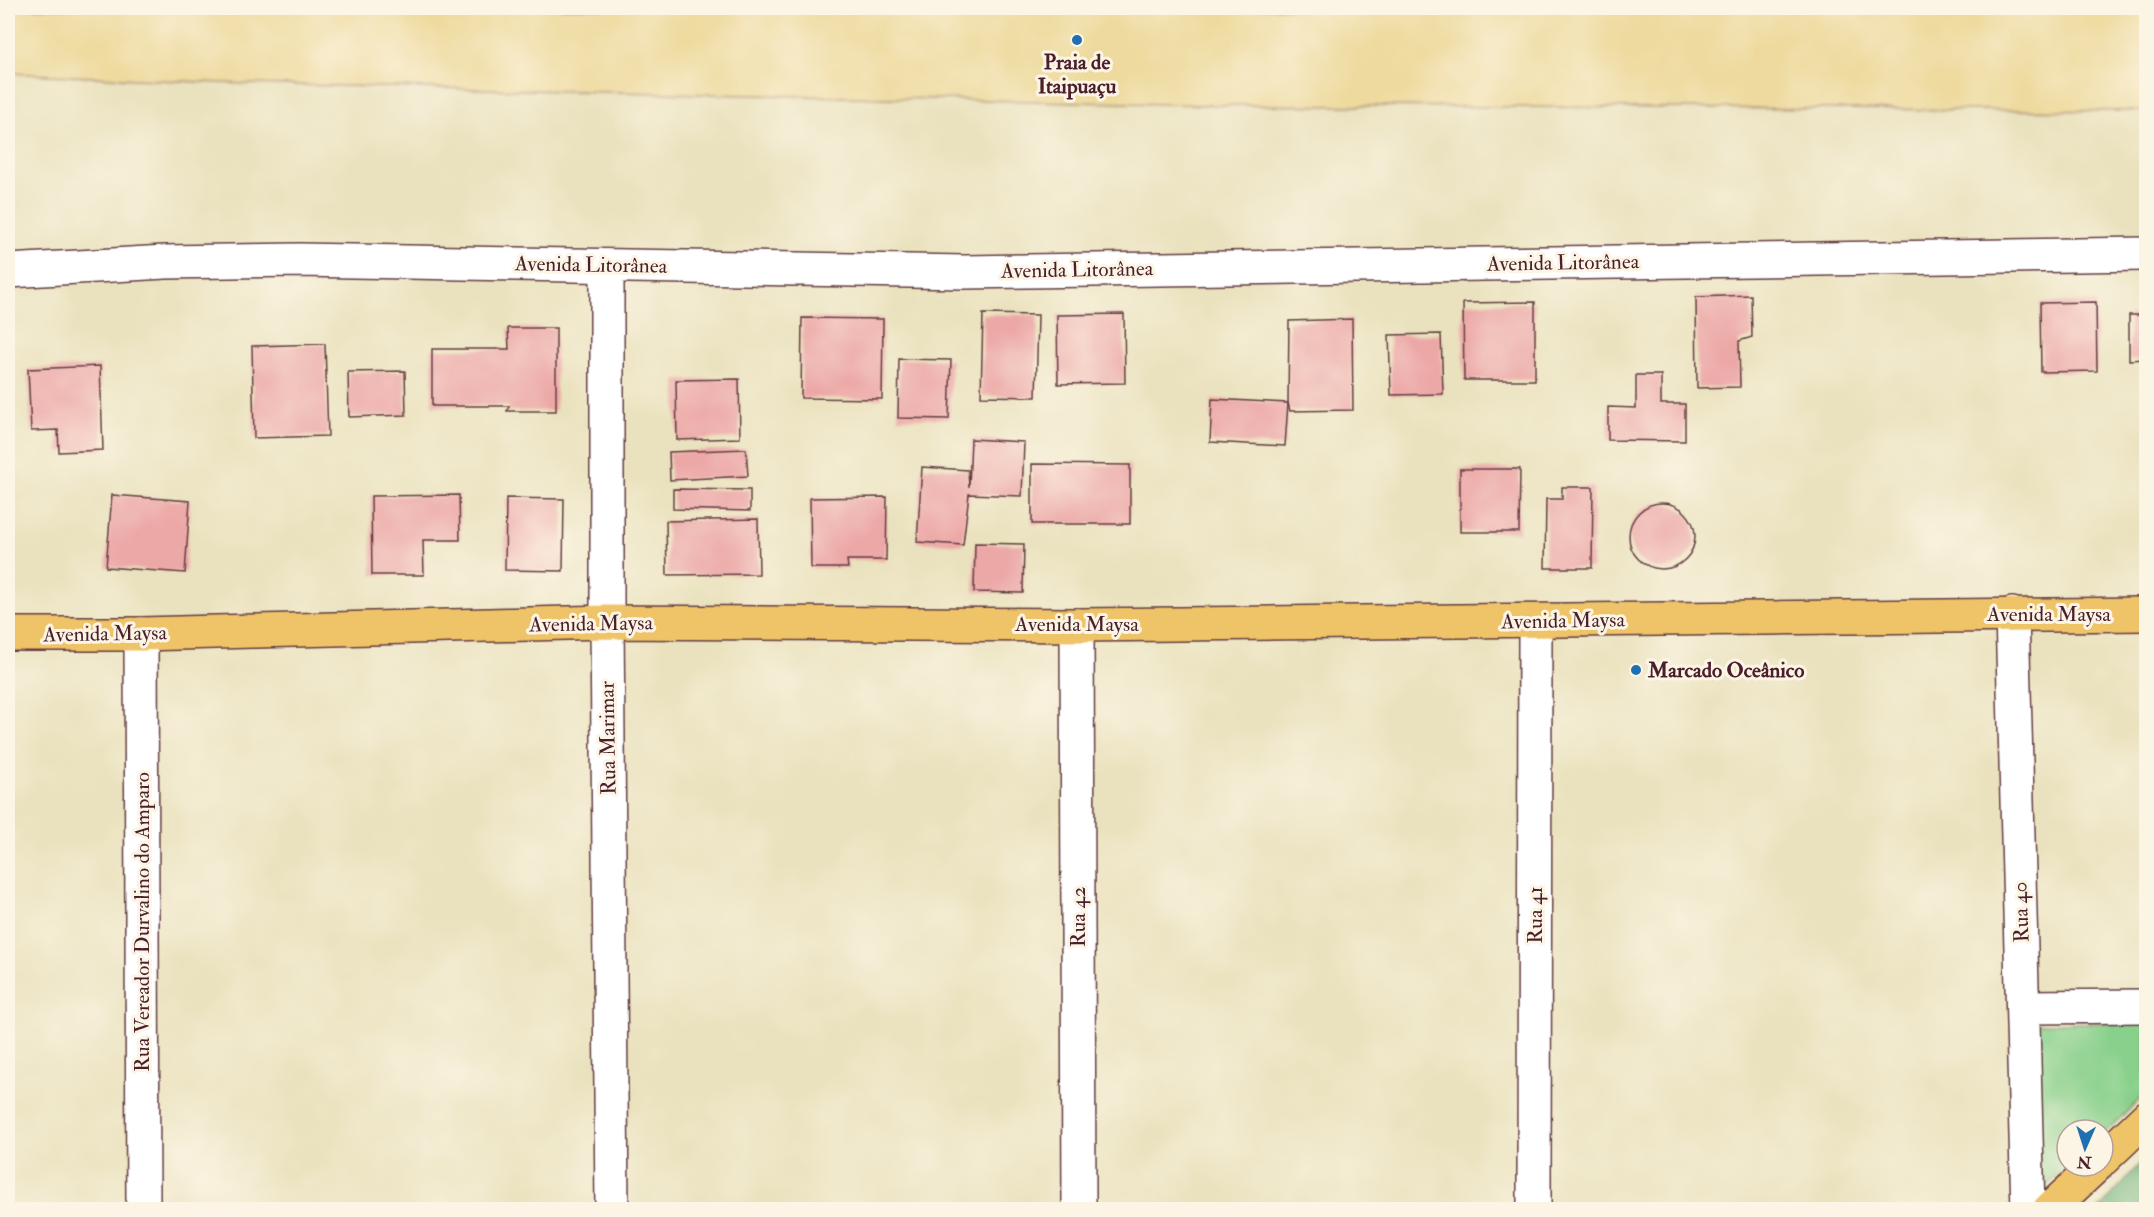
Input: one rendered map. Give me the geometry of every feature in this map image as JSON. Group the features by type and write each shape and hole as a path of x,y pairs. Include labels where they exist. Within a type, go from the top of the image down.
{"main road":[{"name":"Avenida Maysa","path":"8,634 141,634 607,622 1077,625 2146,614"},
{"path":"2115,1148 2146,1118"},
{"path":"2049,1209 2083,1178"}],"street":[{"name":"Avenida Litorânea","path":"8,271 165,262 299,260 965,272 2146,254"},
{"name":"Rua Marimar","path":"607,266 607,622 612,1209"},
{"name":"Rua 40","path":"2012,614 2028,1209"},
{"name":"Rua 41","path":"1534,1209 1535,621"},
{"name":"Rua 42","path":"1077,625 1079,1209"},
{"name":"Rua Vereador Durvalino do Amparo","path":"141,634 143,1209"},
{"path":"2023,1007 2146,1006"}],"green space":[{"path":"2033,1023 2146,1023 2146,1094 2115,1123 2115,1118 2055,1118 2055,1178 2035,1197"},
{"path":"2146,1157 2146,1209 2099,1209"}],"sand":[{"name":"Praia de Itaipuaçu","path":"8,8 2146,8 2146,111 1212,105 245,84 8,73"}],"building":[{"path":"1751,295 1752,337 1739,341 1740,387 1697,388 1696,297"},
{"path":"1535,302 1535,380 1464,380 1463,303"},
{"path":"2096,302 2097,371 2041,372 2040,303"},
{"path":"983,314 1038,315 1036,397 981,396"},
{"path":"1124,314 1125,383 1058,384 1057,315"},
{"path":"2129,315 2146,315 2146,359 2129,360"},
{"path":"802,318 883,319 882,399 801,398"},
{"path":"1352,319 1353,410 1290,411 1288,403 1289,321"},
{"path":"508,328 556,328 556,411 507,411 509,406 432,406 432,349 509,349"},
{"path":"1441,334 1443,394 1391,395 1389,335"},
{"path":"325,344 328,436 254,438 252,346"},
{"path":"899,359 951,360 949,419 898,418"},
{"path":"100,366 103,450 59,452 58,430 31,431 28,369"},
{"path":"8,368 12,368 10,447 8,447"},
{"path":"405,371 406,415 349,417 348,372"},
{"path":"1636,375 1661,375 1661,404 1685,404 1685,441 1608,440 1608,407 1636,408"},
{"path":"739,379 740,438 677,440 676,380"},
{"path":"1212,399 1288,403 1285,446 1210,442"},
{"path":"971,439 1024,442 1022,496 969,494 963,545 917,542 922,467 968,470 969,487"},
{"path":"746,449 748,476 670,480 669,452"},
{"path":"1032,464 1130,465 1130,524 1032,524"},
{"path":"1460,469 1520,469 1519,532 1460,532"},
{"path":"1562,487 1593,487 1592,568 1545,568 1546,499 1562,499"},
{"path":"673,489 750,490 750,511 673,509"},
{"path":"112,495 190,501 185,573 106,567"},
{"path":"459,495 460,540 423,540 424,575 372,575 371,496"},
{"path":"887,497 886,560 847,560 848,568 811,568 810,498"},
{"path":"506,498 564,499 563,571 505,570"},
{"path":"1655,503 1669,503 1681,508 1690,517 1695,536 1693,549 1686,560 1669,569 1655,569 1643,564 1634,555 1629,543 1629,529 1634,517 1643,508"},
{"path":"758,519 759,574 667,575 666,521"},
{"path":"975,543 1024,544 1023,593 974,592"}],"place":[{"name":"Praia de Itaipuaçu","path":"1077,40"},
{"name":"Marcado Oceânico","path":"1636,670"}]}
